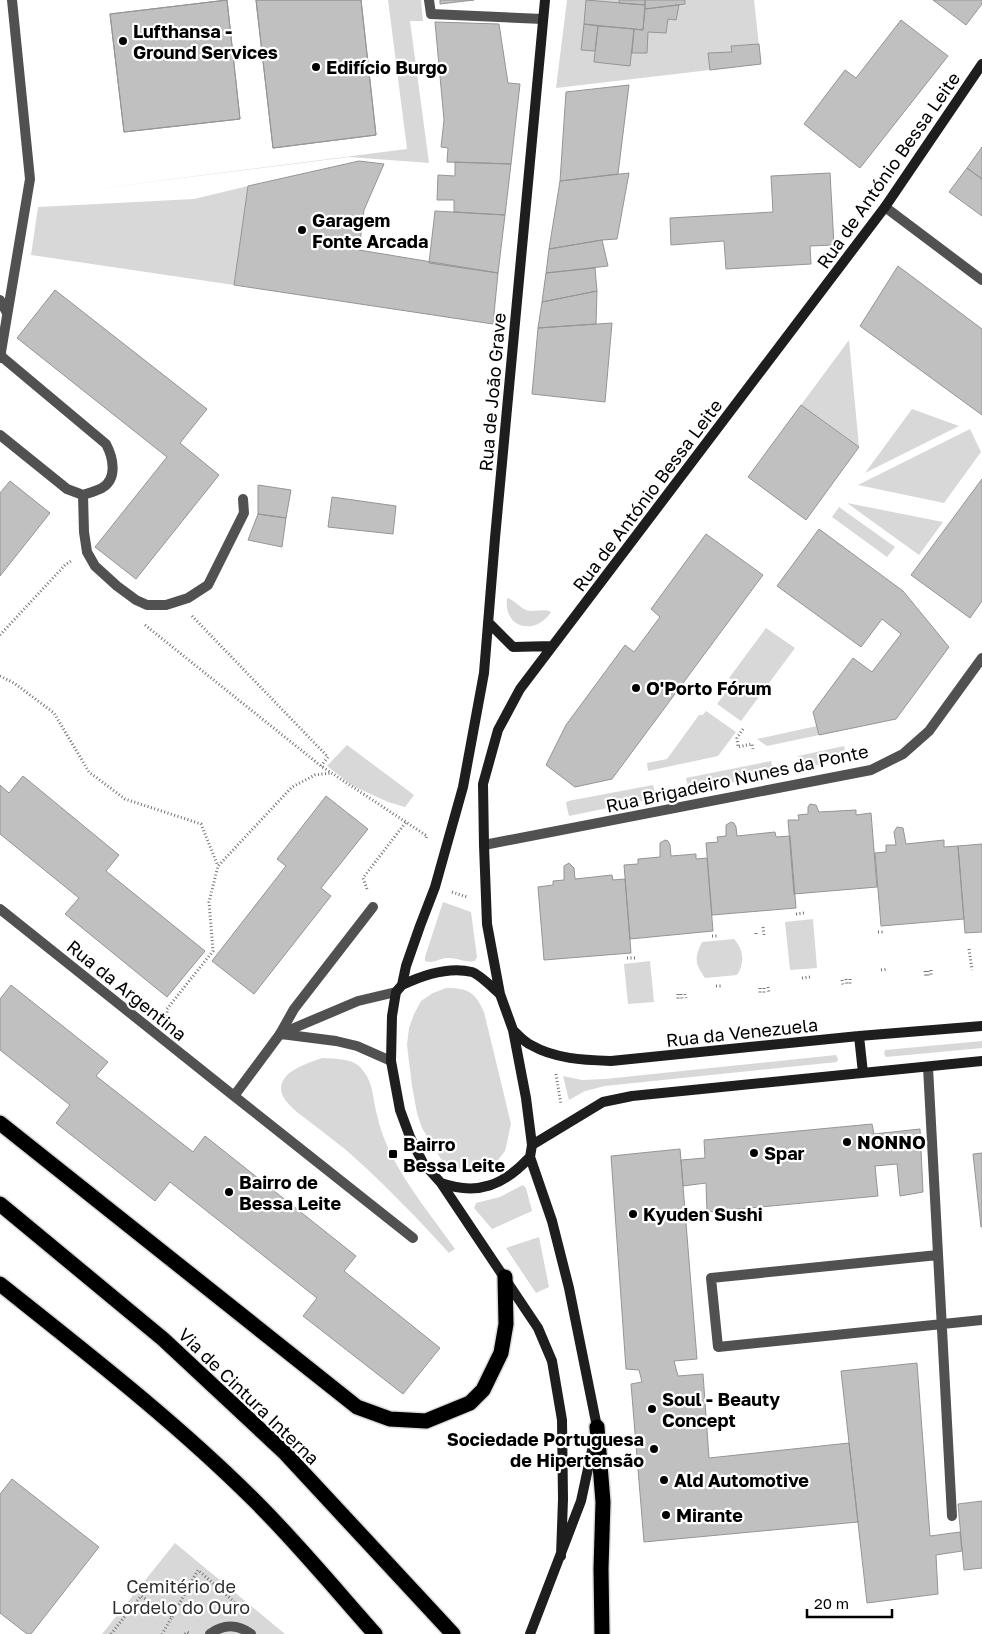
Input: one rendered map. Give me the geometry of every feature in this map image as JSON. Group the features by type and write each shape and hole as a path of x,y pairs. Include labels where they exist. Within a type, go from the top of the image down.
{"highway":[{"path":"0,1122 357,1407 390,1419 426,1421 470,1403 483,1390 501,1353 506,1324 505,1277"},
{"name":"Via de Cintura Interna","path":"0,1204 163,1339 284,1452 453,1634"},
{"path":"0,1284 141,1397 215,1463 257,1503 376,1634"},
{"path":"597,1427 603,1502 602,1634"}],"main road":[{"name":"Rua de João Grave","path":"463,786 484,673 497,509 545,0"},
{"name":"Rua de António Bessa Leite","path":"530,1634 581,1501 597,1427 552,1221 530,1157 532,1145 526,1098 512,1030 500,994 487,924 483,784 498,730 520,689 885,207 982,65"},
{"path":"488,622 513,647 552,646"},
{"name":"Rua de António Bessa Leite","path":"463,786 435,887 399,988 392,1016 392,1061 400,1110 410,1137 423,1163 441,1183 505,1277 538,1328 552,1361 562,1420 563,1499 561,1556"},
{"path":"399,988 423,975 445,971 473,972 500,994"},
{"name":"Rua da Venezuela","path":"512,1030 530,1045 553,1055 611,1061 859,1036 982,1026"},
{"path":"859,1036 863,1073"},
{"path":"532,1145 603,1102 632,1096 982,1061"},
{"path":"441,1183 457,1189 475,1189 502,1181 530,1157"}],"street":[{"path":"0,435 67,489 83,496 104,487 112,475 112,457 106,444 0,357 30,179 12,0"},
{"path":"429,0 431,14 543,19"},
{"path":"885,207 982,280"},
{"path":"0,300 7,313"},
{"path":"83,496 84,532 87,552 95,566 104,576 136,600 147,604 166,605 188,598 208,585 244,513 244,499"},
{"name":"Rua Brigadeiro Nunes da Ponte","path":"484,845 871,770 903,754 929,731 982,658"},
{"path":"234,1096 280,1034 294,1009 373,907"},
{"name":"Rua da Argentina","path":"0,909 413,1238"},
{"path":"280,1034 358,1001 399,988"},
{"path":"280,1034 357,1046 392,1061"},
{"path":"928,1067 952,1516"},
{"path":"938,1255 711,1278 718,1347 982,1320"},
{"path":"210,1634 216,1629 235,1626 251,1634"}],"path":[{"path":"0,635 65,564 87,552"},
{"path":"136,600 138,619 331,773 427,836 424,845"},
{"path":"178,601 328,757 322,766"},
{"path":"0,676 14,683 54,713 88,772 124,800 201,824 218,866"},
{"path":"743,729 737,738 738,747 752,744 753,749"},
{"path":"166,1024 167,1009 213,951 209,902 218,866 292,787 315,775 331,773"},
{"path":"373,907 363,878 406,822"},
{"path":"447,890 470,898"},
{"path":"796,914 804,914"},
{"path":"763,927 764,935"},
{"path":"878,932 884,932"},
{"path":"712,936 718,936"},
{"path":"969,949 972,970"},
{"path":"627,958 636,958"},
{"path":"882,970 888,969"},
{"path":"928,971 928,977 928,971"},
{"path":"802,978 810,977"},
{"path":"846,979 846,985 846,979"},
{"path":"716,986 722,986"},
{"path":"764,988 764,993 764,988"},
{"path":"682,994 682,999 682,994"},
{"path":"556,1071 562,1111"},
{"path":"162,1634 198,1570 242,1609"},
{"path":"111,1634 141,1596 172,1617"},
{"path":"185,1634 186,1632 190,1634"}],"green space":[{"path":"388,0 421,0 423,21 410,21 429,163 349,157 79,191 407,149"},
{"path":"567,0 754,0 761,64 556,88"},
{"path":"248,186 234,285 31,255 38,207 194,199"},
{"path":"849,340 859,447 801,405"},
{"path":"912,409 959,426 865,473"},
{"path":"970,429 981,452 944,503 858,485"},
{"path":"847,503 943,522 919,555"},
{"path":"839,507 895,547 887,557 832,517"},
{"path":"507,598 526,610 545,610 551,612 545,620 537,624 522,626 510,617 507,608"},
{"path":"766,628 795,648 741,721 717,704 734,681 729,678"},
{"path":"706,711 736,732 718,756 648,771 647,763 667,759 699,715 703,715"},
{"path":"817,726 819,735 767,746 757,739"},
{"path":"347,745 414,795 405,807 388,802 353,786 327,766"},
{"path":"844,746 847,759 801,768 798,756"},
{"path":"771,761 774,774 689,791 686,778"},
{"path":"653,785 656,798 569,816 566,803 568,801"},
{"path":"443,902 471,912 477,957 475,961 450,958 433,962 425,961"},
{"path":"813,919 817,968 790,970 785,922"},
{"path":"734,939 740,948 742,957 740,970 737,975 705,978 699,969 697,961 702,942"},
{"path":"650,961 654,1002 628,1004 624,964"},
{"path":"446,988 470,992 484,1012 511,1124 505,1151 498,1160 488,1167 472,1172 457,1168 441,1159 422,1128 412,1086 407,1045 409,1028 421,1001 433,993"},
{"path":"982,1041 982,1048 886,1057 884,1054 885,1050"},
{"path":"836,1055 837,1062 605,1086 585,1091 569,1100 563,1076 582,1080 605,1079"},
{"path":"322,1058 342,1059 355,1063 364,1072 372,1089 375,1108 391,1154 413,1191 455,1249 449,1253 367,1169 296,1111 284,1098 281,1088 286,1076 297,1068"},
{"path":"523,1185 526,1188 532,1211 492,1229 474,1208 476,1203 500,1197"},
{"path":"539,1237 549,1287 536,1293 506,1248"},
{"name":"Cemitério de Lordelo do Ouro","path":"175,1543 285,1634 102,1634"}],"building":[{"path":"227,0 240,119 124,132 110,14"},
{"path":"227,0 240,119 124,132 110,14"},
{"name":"Edifício Burgo","path":"256,0 361,0 376,135 273,148"},
{"name":"Edifício Burgo","path":"256,0 361,0 376,135 273,148"},
{"path":"440,0 474,0 440,4"},
{"path":"586,0 645,5 643,30 584,24"},
{"path":"619,0 645,0 645,5 619,3"},
{"path":"645,0 685,0 685,4 645,9"},
{"path":"933,0 982,0 982,4 966,25"},
{"path":"679,5 676,20 668,19 666,33 648,32 647,53 632,53 634,29 643,30 645,9"},
{"path":"901,20 948,56 860,168 804,124 845,70 856,78"},
{"path":"435,22 499,24 508,83 520,84 511,164 447,162 448,148 441,147 444,120"},
{"path":"584,24 598,26 595,51 581,50"},
{"path":"598,26 634,29 630,66 594,62"},
{"path":"759,44 761,64 710,70 708,53 732,52 731,46"},
{"path":"629,85 618,174 560,181 566,92"},
{"path":"982,147 982,179 967,168"},
{"name":"Garagem Fonte Arcada","path":"359,161 384,164 364,210 359,250 498,273 493,324 234,285 248,186"},
{"path":"455,162 511,164 505,215 454,212 454,200 437,200 438,175 455,176"},
{"path":"967,168 982,179 982,216 949,192"},
{"path":"629,173 617,239 549,249 560,181"},
{"path":"830,173 834,245 810,246 811,264 726,269 724,241 671,245 670,218 773,212 771,176"},
{"path":"435,211 505,215 498,273 429,263"},
{"path":"602,240 608,266 546,273 549,249"},
{"path":"898,266 982,329 982,415 860,326"},
{"path":"595,268 597,291 542,302 546,273"},
{"path":"55,290 207,409 180,443 219,475 136,579 95,547 167,457 17,338"},
{"path":"597,291 596,324 538,328 542,302"},
{"path":"612,323 605,402 532,394 538,328"},
{"path":"801,405 859,447 806,520 748,477"},
{"path":"982,479 982,601 970,618 911,575"},
{"path":"10,481 50,513 0,576 0,493"},
{"path":"258,485 291,490 286,518 258,514"},
{"path":"332,497 396,506 393,534 328,527"},
{"path":"258,514 286,518 282,547 248,540"},
{"path":"819,529 903,591 949,647 896,719 819,735 813,712 853,658 872,672 901,634 882,619 861,647 777,586"},
{"name":"O'Porto Fórum","path":"706,534 763,575 612,779 575,787 546,765 566,725 625,645 634,652 660,617 651,609"},
{"path":"23,776 119,855 106,871 205,951 167,997 65,914 79,898 0,834 0,785 9,793"},
{"path":"326,796 368,829 321,888 331,896 254,994 212,961 286,866 277,859"},
{"path":"810,804 816,805 819,812 856,810 856,815 871,813 877,887 794,894 788,820 799,820 798,815 808,814"},
{"path":"731,822 736,827 737,836 775,832 776,837 790,836 796,908 712,915 706,843 718,842 717,837 726,836 726,825"},
{"path":"897,827 903,828 906,844 944,840 944,847 958,846 964,919 881,926 875,853 886,852 886,845 896,845 894,832"},
{"path":"665,840 670,845 671,856 696,854 696,859 707,858 713,931 630,939 624,865 638,864 638,859 660,857 660,843"},
{"path":"982,844 982,932 965,933 958,846"},
{"path":"569,863 574,868 575,879 612,875 613,880 625,879 631,953 544,960 538,887 553,885 553,881 564,880 564,866"},
{"name":"Bairro de Bessa Leite","path":"11,985 108,1062 96,1076 193,1152 205,1136 356,1256 344,1271 440,1348 403,1394 303,1316 317,1298 170,1182 155,1201 56,1123 70,1105 0,1050 0,999"},
{"path":"872,1124 874,1134 920,1129 923,1192 900,1196 897,1164 875,1166 878,1196 707,1212 706,1183 683,1186 681,1160 705,1158 704,1140"},
{"path":"680,1149 697,1359 674,1361 678,1376 703,1374 709,1458 849,1443 858,1522 644,1542 631,1384 642,1382 639,1370 626,1369 611,1156"},
{"path":"982,1153 982,1227 981,1227 973,1154"},
{"path":"917,1363 930,1536 960,1532 962,1551 936,1555 938,1594 867,1603 841,1371"},
{"path":"12,1479 99,1547 31,1634 27,1634 0,1613 0,1494"},
{"path":"982,1501 982,1568 964,1570 958,1504"}],"place":[{"name":"Lufthansa - Ground Services","path":"123,41"},
{"name":"Edifício Burgo","path":"316,67"},
{"name":"Garagem Fonte Arcada","path":"302,230"},
{"name":"O'Porto Fórum","path":"636,688"},
{"name":"NONNO","path":"847,1142"},
{"name":"Spar","path":"754,1153"},
{"name":"Bairro Bessa Leite","path":"393,1154"},
{"name":"Bairro de Bessa Leite","path":"229,1192"},
{"name":"Kyuden Sushi","path":"633,1214"},
{"name":"Soul - Beauty Concept","path":"652,1409"},
{"name":"Sociedade Portuguesa de Hipertensão","path":"654,1449"},
{"name":"Ald Automotive","path":"664,1480"},
{"name":"Mirante","path":"666,1515"}]}
